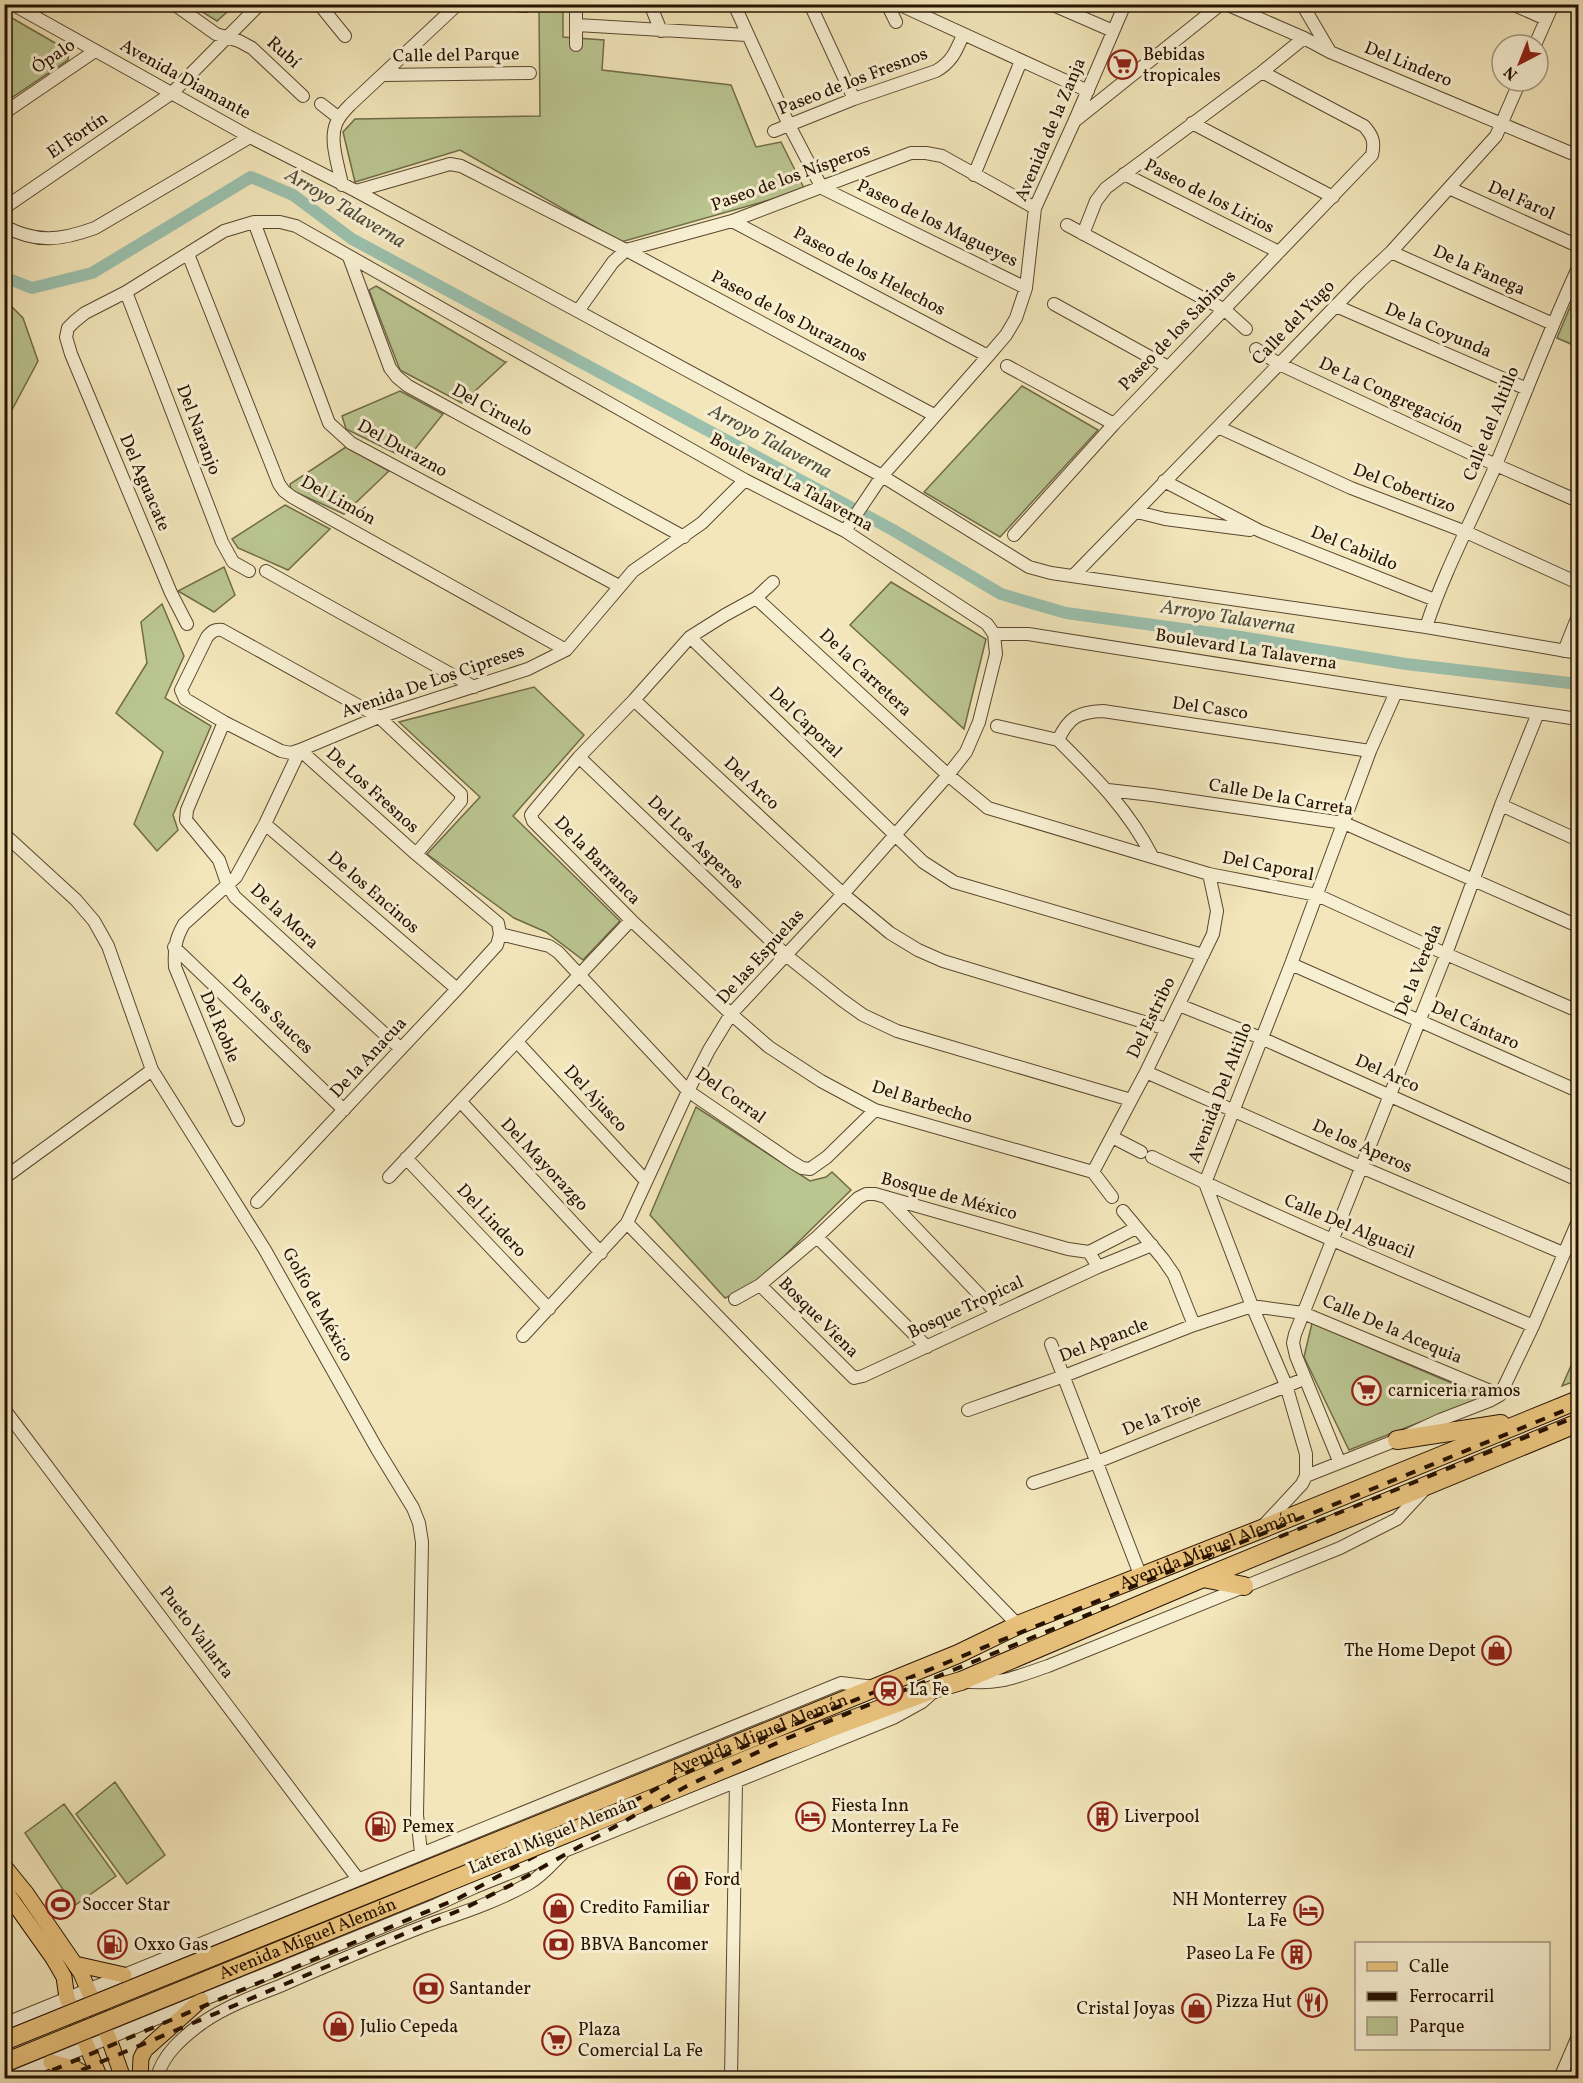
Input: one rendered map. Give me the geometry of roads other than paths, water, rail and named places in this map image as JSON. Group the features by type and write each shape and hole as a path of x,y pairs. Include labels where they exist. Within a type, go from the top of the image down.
{"highway":[{"name":"Avenida Miguel Alemán","path":"4,2041 958,1654 1018,1625 1578,1400"},
{"path":"1398,1440 1529,1419"},
{"name":"Avenida Miguel Alemán","path":"4,2063 773,1749 961,1681 1431,1482 1578,1423"},
{"path":"1203,1578 1244,1586"}],"main road":[{"path":"4,1866 26,1893 75,1964 89,1990 123,2079"},
{"path":"4,1889 64,1977 67,1998 99,2079"},
{"path":"75,1964 124,1975"},
{"path":"140,2079 140,2064 145,2050 201,2000"},
{"path":"45,2064 76,2069 92,2079"}],"street":[{"name":"Avenida Diamante","path":"12,4 250,137 342,185"},
{"name":"Rubí","path":"174,4 206,28 252,48 303,96"},
{"name":"El Fortín","path":"4,208 172,93 260,4"},
{"path":"319,4 345,36"},
{"path":"458,4 339,118 334,131 342,185 882,476 1029,567 1051,573 1426,627 1578,653"},
{"path":"502,4 526,6"},
{"path":"576,4 576,45"},
{"path":"650,4 661,31"},
{"path":"734,4 789,125 822,188"},
{"path":"810,4 854,99"},
{"path":"887,4 896,22"},
{"path":"898,4 1088,91"},
{"path":"1051,4 1113,31"},
{"name":"Avenida de la Zanja","path":"849,526 882,476 1006,335 1016,318 1026,288 1035,208 1125,4"},
{"path":"1075,120 1221,4"},
{"name":"Del Lindero","path":"1226,4 1304,38 1330,52 1578,156"},
{"path":"1302,4 1330,52"},
{"path":"1512,4 1546,19"},
{"path":"1541,33 1553,4"},
{"path":"577,25 747,35"},
{"name":"Paseo de los Fresnos","path":"774,131 946,65 951,60 963,34"},
{"path":"1083,234 1096,201 1106,188 1304,38"},
{"name":"Ópalo","path":"4,113 95,51"},
{"path":"974,175 1021,61"},
{"name":"Paseo de los Sabinos","path":"1014,535 1114,424 1371,155 1374,146 1373,136 1364,126 1262,72"},
{"name":"Calle del Parque","path":"383,75 530,73"},
{"name":"Calle del Yugo","path":"1074,575 1391,252 1496,136 1515,93"},
{"path":"321,104 339,118"},
{"path":"1192,123 1333,197"},
{"path":"4,226 16,233 45,240 72,237 95,228 250,137"},
{"name":"Paseo de los Nísperos","path":"626,250 732,220 911,153 942,156 1035,208"},
{"name":"Paseo de los Duraznos","path":"356,191 450,164 461,166 626,250 934,415"},
{"name":"Paseo de los Lirios","path":"1124,174 1279,252"},
{"name":"Paseo de los Magueyes","path":"822,188 1026,288"},
{"name":"Del Farol","path":"1449,188 1578,246"},
{"name":"Paseo de los Helechos","path":"732,220 988,356"},
{"name":"Boulevard La Talaverna","path":"71,354 66,337 68,328 85,313 126,292 224,231 254,222 280,222 296,226 746,480 849,526 987,624 994,634 1028,634 1578,719"},
{"name":"Del Durazno","path":"254,222 329,423 339,434 351,443 619,586"},
{"path":"1067,225 1225,310 1246,329"},
{"path":"578,311 613,261 626,250"},
{"name":"De la Fanega","path":"1391,252 1553,324"},
{"name":"Del Limón","path":"188,254 279,484 284,490 292,497 566,650"},
{"name":"Del Ciruelo","path":"349,257 390,368 396,377 408,386 684,537"},
{"name":"Calle del Altillo","path":"1426,627 1435,600 1496,465 1578,268"},
{"name":"Del Naranjo","path":"126,292 222,542 233,562 249,571"},
{"path":"1054,304 1168,367"},
{"name":"De la Coyunda","path":"1336,306 1527,389"},
{"name":"De La Congregación","path":"1256,349 1279,364 1578,501"},
{"name":"Del Aguacate","path":"71,354 171,593 187,624"},
{"path":"1007,366 1114,424"},
{"name":"Del Cobertizo","path":"1218,427 1351,488 1466,532 1578,583"},
{"name":"Avenida De Los Cipreses","path":"300,750 379,717 528,669 566,650 633,571 702,523 746,480"},
{"name":"Del Cabildo","path":"1164,482 1260,531 1435,600"},
{"name":"Del Cabildo","path":"1137,512 1165,519 1260,531"},
{"path":"266,571 474,687"},
{"name":"De la Barranca","path":"389,1177 631,920 532,818 533,812 579,757 690,637 756,598 773,582"},
{"name":"De la Carretera","path":"756,598 948,775"},
{"path":"1564,651 1578,616"},
{"name":"De Los Fresnos","path":"379,717 222,630 216,629 207,637 181,690 185,699 281,751 291,753 300,750 416,854 498,923 501,934"},
{"name":"De las Espuelas","path":"523,1336 627,1223 688,1091 731,1014 843,894 966,752 980,722 996,654 994,634"},
{"name":"Del Caporal","path":"690,637 894,834"},
{"name":"Avenida Del Altillo","path":"1306,1476 1306,1454 1286,1385 1252,1306 1205,1184 1291,964 1370,751 1396,692"},
{"name":"Del Arco","path":"634,700 843,894"},
{"name":"Del Casco","path":"1058,740 1070,720 1080,714 1103,711 1370,751"},
{"name":"De la Vereda","path":"1340,1461 1304,1378 1293,1342 1538,713"},
{"path":"379,717 462,797 416,854"},
{"name":"De la Mora","path":"224,722 187,810 186,820 219,860 228,886 235,897 401,1049"},
{"path":"997,726 1058,740 1108,790 1139,830 1152,856"},
{"path":"174,947 184,924 236,877 265,824 300,750"},
{"name":"Del Los Asperos","path":"579,757 787,956"},
{"name":"Del Caporal","path":"948,775 993,811 1209,874 1317,895 1578,1011"},
{"name":"Calle De la Carreta","path":"1108,790 1344,824 1578,927"},
{"path":"1501,805 1578,840"},
{"name":"De los Encinos","path":"265,824 457,989"},
{"name":"Golfo de México","path":"4,834 76,900 94,921 108,946 152,1070 265,1250 377,1449 413,1508 419,1523 422,1542 417,1815 420,1853"},
{"path":"894,834 923,862 954,882 1203,955"},
{"name":"Del Estribo","path":"1093,1172 1146,1072 1213,934 1217,911 1209,874"},
{"path":"843,894 890,933 918,950 943,961 1167,1029"},
{"name":"Del Barbecho","path":"631,920 769,1047 812,1076 875,1110 1093,1172"},
{"path":"501,934 549,946 558,952 579,976"},
{"name":"De la Anacua","path":"257,1202 457,989 497,945 501,934"},
{"name":"De los Sauces","path":"174,947 344,1110"},
{"name":"Del Roble","path":"174,947 175,967 238,1119"},
{"path":"787,956 863,1015 897,1031 1131,1101"},
{"name":"Del Cántaro","path":"1291,964 1578,1091"},
{"name":"Del Corral","path":"579,976 688,1091 802,1168 810,1169 826,1157 875,1110"},
{"name":"Del Arco","path":"1179,1005 1389,1094 1578,1180"},
{"name":"Del Ajusco","path":"518,1042 646,1181"},
{"path":"4,1178 152,1070"},
{"name":"De los Aperos","path":"1146,1072 1563,1253"},
{"name":"Del Mayorazgo","path":"461,1102 601,1253"},
{"name":"Calle Del Alguacil","path":"1112,1137 1205,1184 1533,1326"},
{"name":"Del Lindero","path":"406,1158 549,1309"},
{"path":"1093,1172 1112,1197"},
{"name":"Bosque de México","path":"735,1299 760,1285 817,1237 858,1198 866,1194 885,1196 1068,1249 1089,1252"},
{"path":"885,1196 997,1313"},
{"path":"1123,1211 1174,1275 1194,1325"},
{"path":"1259,1530 1302,1484 1306,1476 1398,1440 1500,1395 1533,1326 1578,1221"},
{"path":"627,1223 1018,1625"},
{"path":"1098,1267 1089,1252 1136,1228"},
{"path":"817,1237 927,1347"},
{"name":"Bosque Tropical","path":"850,1376 854,1378 863,1376 1098,1267 1152,1245"},
{"name":"Bosque Viena","path":"760,1285 850,1376"},
{"name":"Calle De la Acequia","path":"1252,1306 1303,1313 1500,1395"},
{"name":"Del Apancle","path":"969,1410 1194,1325 1252,1306"},
{"path":"1051,1344 1141,1577"},
{"name":"De la Troje","path":"1033,1483 1097,1462 1304,1378"},
{"name":"Pueto Vallarta","path":"4,1409 358,1879"},
{"path":"961,1681 983,1684 1004,1681 1048,1666 1340,1548 1397,1519 1431,1482"},
{"path":"4,2024 841,1683 875,1687"},
{"name":"Lateral Miguel Alemán","path":"10,2079 893,1718 922,1702 937,1688"},
{"path":"731,2079 736,1783"},
{"path":"158,2079 159,2070 169,2053 203,2023 251,1998 315,1970 428,1925 460,1915 527,1885 547,1870 564,1851"},
{"path":"309,1957 315,1970"},
{"path":"149,1964 138,1983 139,1992 150,2004 177,2010"},
{"path":"17,2019 33,2029 39,2044 40,2055 45,2064"},
{"path":"1560,2079 1578,2036"}],"waterway":[{"name":"Arroyo Talaverna","path":"4,277 32,288 92,273 251,177 293,195 352,239 893,530 1001,594 1066,613 1241,637 1406,664 1578,684"}],"railway":[{"path":"34,2078 459,1898 681,1775 779,1731 1578,1405"},
{"path":"1279,1537 1578,1416"},
{"path":"63,2078 465,1908 511,1885 687,1786 783,1740 1109,1606"}],"place":[{"name":"Bebidas tropicales","path":"1122,65"},
{"name":"carniceria ramos","path":"1367,1391"},
{"name":"The Home Depot","path":"1497,1651"},
{"name":"La Fe","path":"888,1690"},
{"name":"Fiesta Inn Monterrey La Fe","path":"810,1816"},
{"name":"Liverpool","path":"1103,1817"},
{"name":"Pemex","path":"381,1827"},
{"name":"Ford","path":"683,1880"},
{"name":"Soccer Star","path":"61,1905"},
{"name":"Credito Familiar","path":"559,1908"},
{"name":"NH Monterrey La Fe","path":"1308,1910"},
{"name":"Oxxo Gas","path":"113,1945"},
{"name":"BBVA Bancomer","path":"559,1945"},
{"name":"Paseo La Fe","path":"1296,1954"},
{"name":"Santander","path":"428,1989"},
{"name":"Pizza Hut","path":"1313,2002"},
{"name":"Cristal Joyas","path":"1196,2009"},
{"name":"Julio Cepeda","path":"339,2027"},
{"name":"Plaza Comercial La Fe","path":"557,2040"}]}
